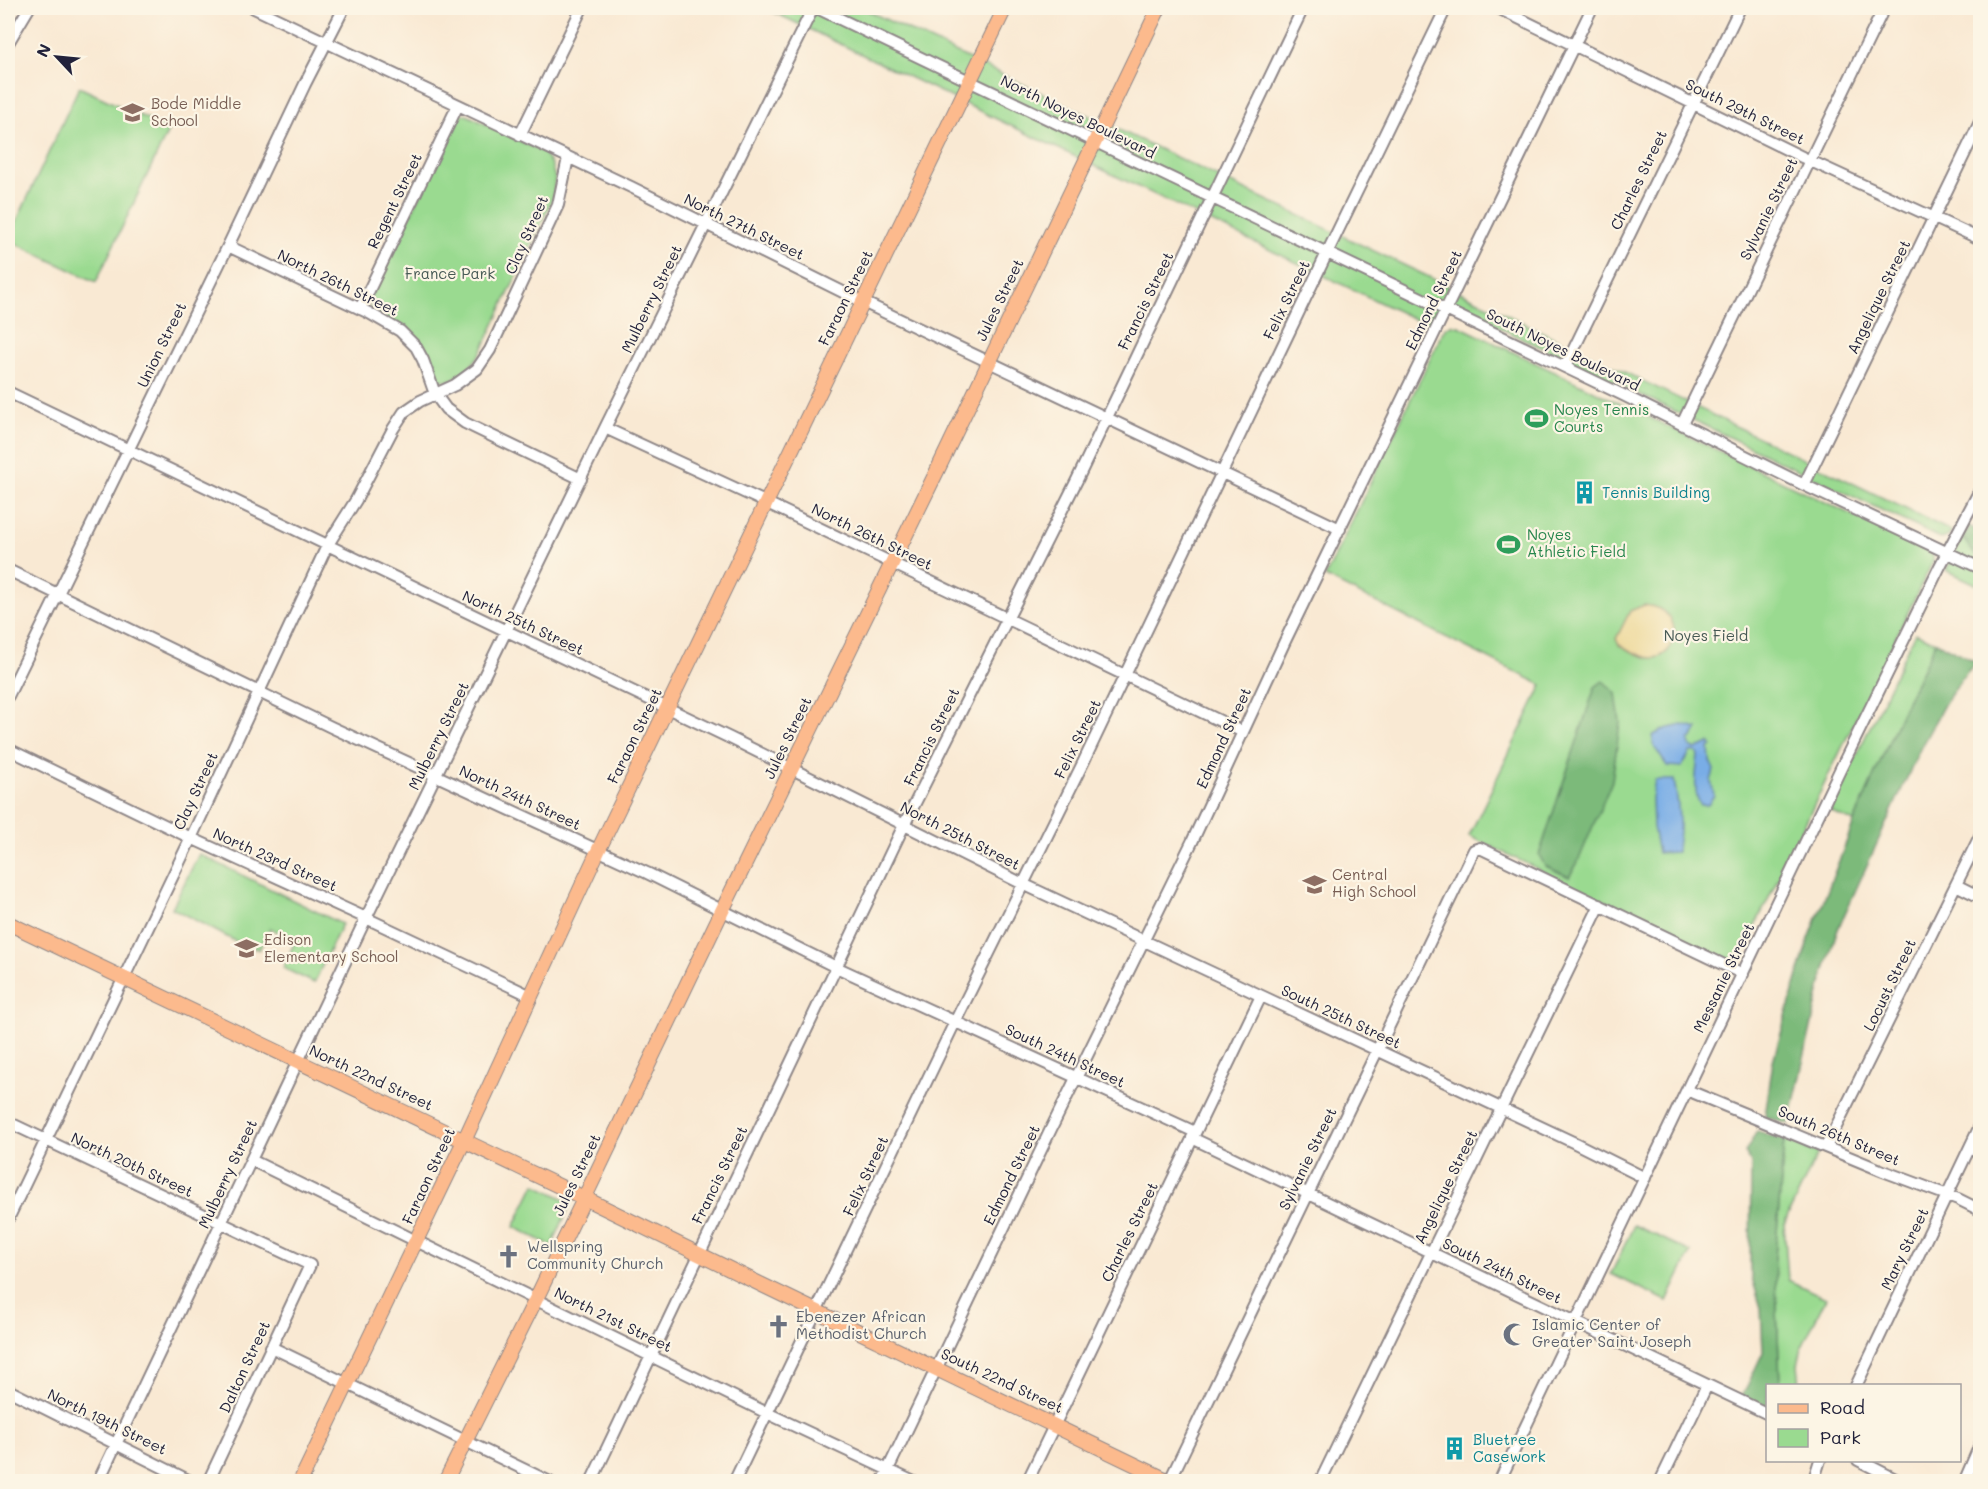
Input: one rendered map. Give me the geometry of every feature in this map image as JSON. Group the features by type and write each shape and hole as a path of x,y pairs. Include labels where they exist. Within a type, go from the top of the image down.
{"main road":[{"name":"Faraon Street","path":"300,1482 464,1141 666,708 1005,8"},
{"name":"Jules Street","path":"445,1482 585,1198 1159,8"},
{"name":"North 22nd Street","path":"8,923 585,1198 817,1312"},
{"name":"South 22nd Street","path":"817,1312 1170,1481"}],"street":[{"path":"8,44 27,8"},
{"name":"North 27th Street","path":"254,8 862,302 1340,529"},
{"name":"Union Street","path":"8,696 344,8"},
{"path":"520,135 582,8"},
{"name":"North Noyes Boulevard","path":"815,8 1327,253"},
{"name":"Mulberry Street","path":"98,1482 366,918 705,225 815,8"},
{"name":"Francis Street","path":"591,1482 904,825 1106,417 1303,8"},
{"name":"Felix Street","path":"734,1482 1446,8"},
{"name":"South 29th Street","path":"1498,8 1809,160 1980,239"},
{"name":"Edmond Street","path":"882,1482 1592,8"},
{"name":"Charles Street","path":"1565,366 1740,8"},
{"name":"Sylvanie Street","path":"1682,424 1884,8"},
{"name":"Regent Street","path":"360,309 458,105"},
{"name":"Angelique Street","path":"1804,485 1980,123"},
{"name":"Clay Street","path":"8,1219 191,838 327,546 356,500 404,412 435,393 455,385 477,369 490,350 558,205 568,158"},
{"name":"North 26th Street","path":"228,246 360,309 400,331 411,340 423,360 435,393 446,409 465,423 581,479"},
{"name":"South Noyes Boulevard","path":"1327,253 1980,568"},
{"name":"North 25th Street","path":"8,392 792,768 1023,884"},
{"name":"North 26th Street","path":"605,428 765,502 1125,675"},
{"name":"Messanie Street","path":"1499,1482 1845,759 1980,490"},
{"name":"North 24th Street","path":"8,570 259,692 955,1022"},
{"path":"1125,675 1243,732"},
{"name":"North 23rd Street","path":"8,748 191,838 531,996"},
{"name":"Locust Street","path":"1826,1147 1980,836"},
{"name":"Sylvanie Street","path":"1170,1481 1474,850 1480,848 1600,905"},
{"name":"South 25th Street","path":"1023,884 1645,1178"},
{"path":"1956,885 1980,897"},
{"path":"1600,905 1743,974"},
{"name":"Angelique Street","path":"1320,1482 1600,905"},
{"name":"Charles Street","path":"1027,1482 1261,996"},
{"name":"South 24th Street","path":"955,1022 1076,1078 1431,1253 1766,1414"},
{"name":"South 26th Street","path":"1687,1090 1980,1210"},
{"name":"North 20th Street","path":"8,1122 310,1265"},
{"name":"Mary Street","path":"1857,1384 1980,1126"},
{"name":"North 21st Street","path":"251,1160 767,1413 914,1482"},
{"name":"Dalton Street","path":"208,1482 310,1265"},
{"path":"271,1347 550,1482"},
{"path":"1660,1482 1707,1385"},
{"name":"North 19th Street","path":"8,1390 192,1482"},
{"path":"1964,1482 1980,1445"},
{"path":"1813,1482 1820,1462"},
{"path":"1860,1462 1901,1482"}],"green space":[{"path":"765,8 862,8 1450,287 1951,531 1949,536 1942,539 1444,301 1431,327"},
{"path":"79,87 169,129 96,282 8,240"},
{"name":"France Park","path":"461,114 543,152 551,164 555,178 553,198 482,350 462,374 448,381 435,376 411,334 371,311 369,298"},
{"name":"Noyes Field","path":"1451,325 1459,326 1933,555 1933,561 1738,961 1734,963 1469,836 1542,685 1325,577 1442,334"},
{"path":"1969,526 1980,532 1980,586 1946,570"},
{"path":"1969,526 1980,532 1980,557 1974,554 1963,538"},
{"path":"1915,633 1936,642 1900,716 1854,822 1830,811"},
{"path":"1936,642 1977,662 1966,673 1945,703 1921,747 1837,931 1822,979 1789,1124 1765,1117 1773,1061 1807,944 1854,822 1900,716"},
{"path":"1603,681 1616,693 1620,723 1612,781 1577,864 1569,877 1545,866 1539,855 1595,687"},
{"path":"199,854 342,924 314,983 283,968 295,941 270,928 259,950 254,947 252,950 172,908"},
{"path":"1757,1131 1784,1140 1775,1258 1780,1384 1766,1384 1766,1408 1742,1397 1763,1352 1761,1308 1750,1271 1751,1163 1745,1153"},
{"path":"1784,1140 1818,1153 1784,1224 1788,1280 1826,1298 1802,1347 1798,1364 1800,1384 1780,1384 1775,1258"},
{"path":"535,1184 571,1202 552,1246 514,1227"},
{"path":"1634,1225 1691,1252 1667,1301 1611,1274"}],"sand":[{"path":"1644,605 1668,615 1673,624 1672,643 1660,656 1650,658 1642,656 1619,645 1616,639 1630,611"}],"water":[{"path":"1682,725 1698,729 1689,741 1690,747 1695,749 1710,743 1712,746 1709,748 1710,761 1714,770 1711,781 1714,795 1708,805 1701,805 1698,801 1696,781 1698,755 1696,752 1690,752 1682,767 1667,766 1655,748 1652,736 1665,729"},
{"path":"1655,780 1674,780 1679,816 1677,852 1658,853 1653,827 1652,798"}],"place":[{"name":"Bode Middle School","path":"133,113"},
{"name":"Noyes Tennis Courts","path":"1536,419"},
{"name":"Tennis Building","path":"1584,493"},
{"name":"Noyes Athletic Field","path":"1509,544"},
{"name":"Central High School","path":"1314,884"},
{"name":"Edison Elementary School","path":"246,949"},
{"name":"Wellspring Community Church","path":"509,1256"},
{"name":"Ebenezer African Methodist Church","path":"778,1326"},
{"name":"Islamic Center of Greater Saint Joseph","path":"1514,1334"},
{"name":"Bluetree Casework","path":"1455,1449"}]}
